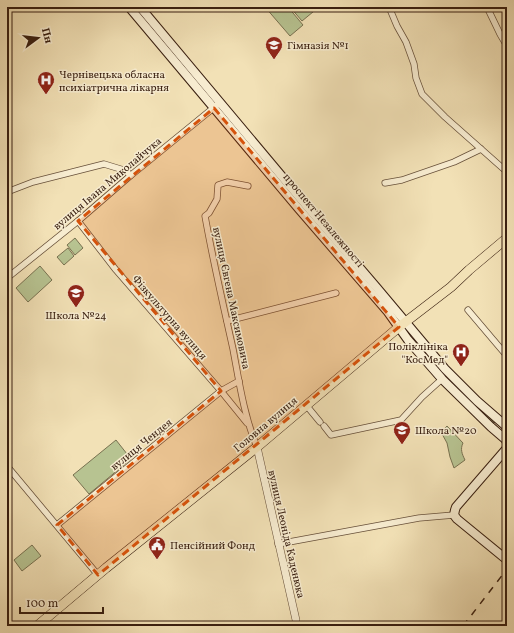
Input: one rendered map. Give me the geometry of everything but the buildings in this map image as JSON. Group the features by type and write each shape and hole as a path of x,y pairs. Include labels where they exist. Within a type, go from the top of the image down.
{"main road":[{"name":"проспект Незалежності","path":"129,7 217,105"},
{"name":"проспект Незалежності","path":"140,7 217,105 388,312 402,324 477,401 507,427"},
{"name":"Головна вулиця","path":"37,626 257,447 402,324 451,287 507,238"},
{"name":"проспект Незалежності","path":"402,324 408,340 442,379 507,442"},
{"path":"507,448 456,507 454,515 507,560"}],"street":[{"path":"389,7 406,42 422,94 445,117 507,172"},
{"path":"487,7 507,46"},
{"name":"вулиця Івана Миколайчука","path":"7,278 217,105"},
{"path":"385,183 402,180 454,162 481,149"},
{"path":"7,192 33,182 104,164 127,171 130,176"},
{"name":"вулиця Євгена Максимовича","path":"248,186 227,182 218,185 217,199 209,213 205,216 212,258 227,321 248,425 257,447"},
{"name":"Фізкультурна вулиця","path":"78,221 116,270 248,425"},
{"path":"227,321 336,294"},
{"path":"468,310 507,356"},
{"path":"306,405 331,435 401,420 422,397 442,379"},
{"name":"вулиця Чендея","path":"57,525 220,391 239,381"},
{"name":"вулиця Леоніда Каденюка","path":"257,447 296,620 296,626"},
{"path":"7,466 98,575"},
{"path":"278,544 419,518 454,515"}],"highlighted area":[{"path":"214,108 399,327 98,575 57,525 221,391 78,221"}],"green space":[{"path":"265,7 288,7 303,25 290,36"},
{"path":"290,7 319,7 302,21"},
{"path":"75,238 83,248 75,255 67,245"},
{"path":"68,248 74,256 64,265 57,257"},
{"path":"40,266 52,280 28,302 16,288"},
{"path":"425,351 495,422 494,423 466,398 432,362 424,352"},
{"path":"447,426 463,443 462,452 465,460 454,468 447,443 441,432"},
{"path":"116,440 131,459 89,494 73,475"},
{"path":"32,545 41,556 22,571 14,560"}],"railway":[{"path":"463,626 507,569"}],"place":[{"name":"Гімназія №1","path":"274,60"},
{"name":"Чернівецька обласна психіатрична лікарня","path":"46,95"},
{"name":"Школа №24","path":"76,308"},
{"name":"Поліклініка \"КосМед\"","path":"461,367"},
{"name":"Школа №20","path":"402,445"},
{"name":"Пенсійний Фонд","path":"157,560"}]}
